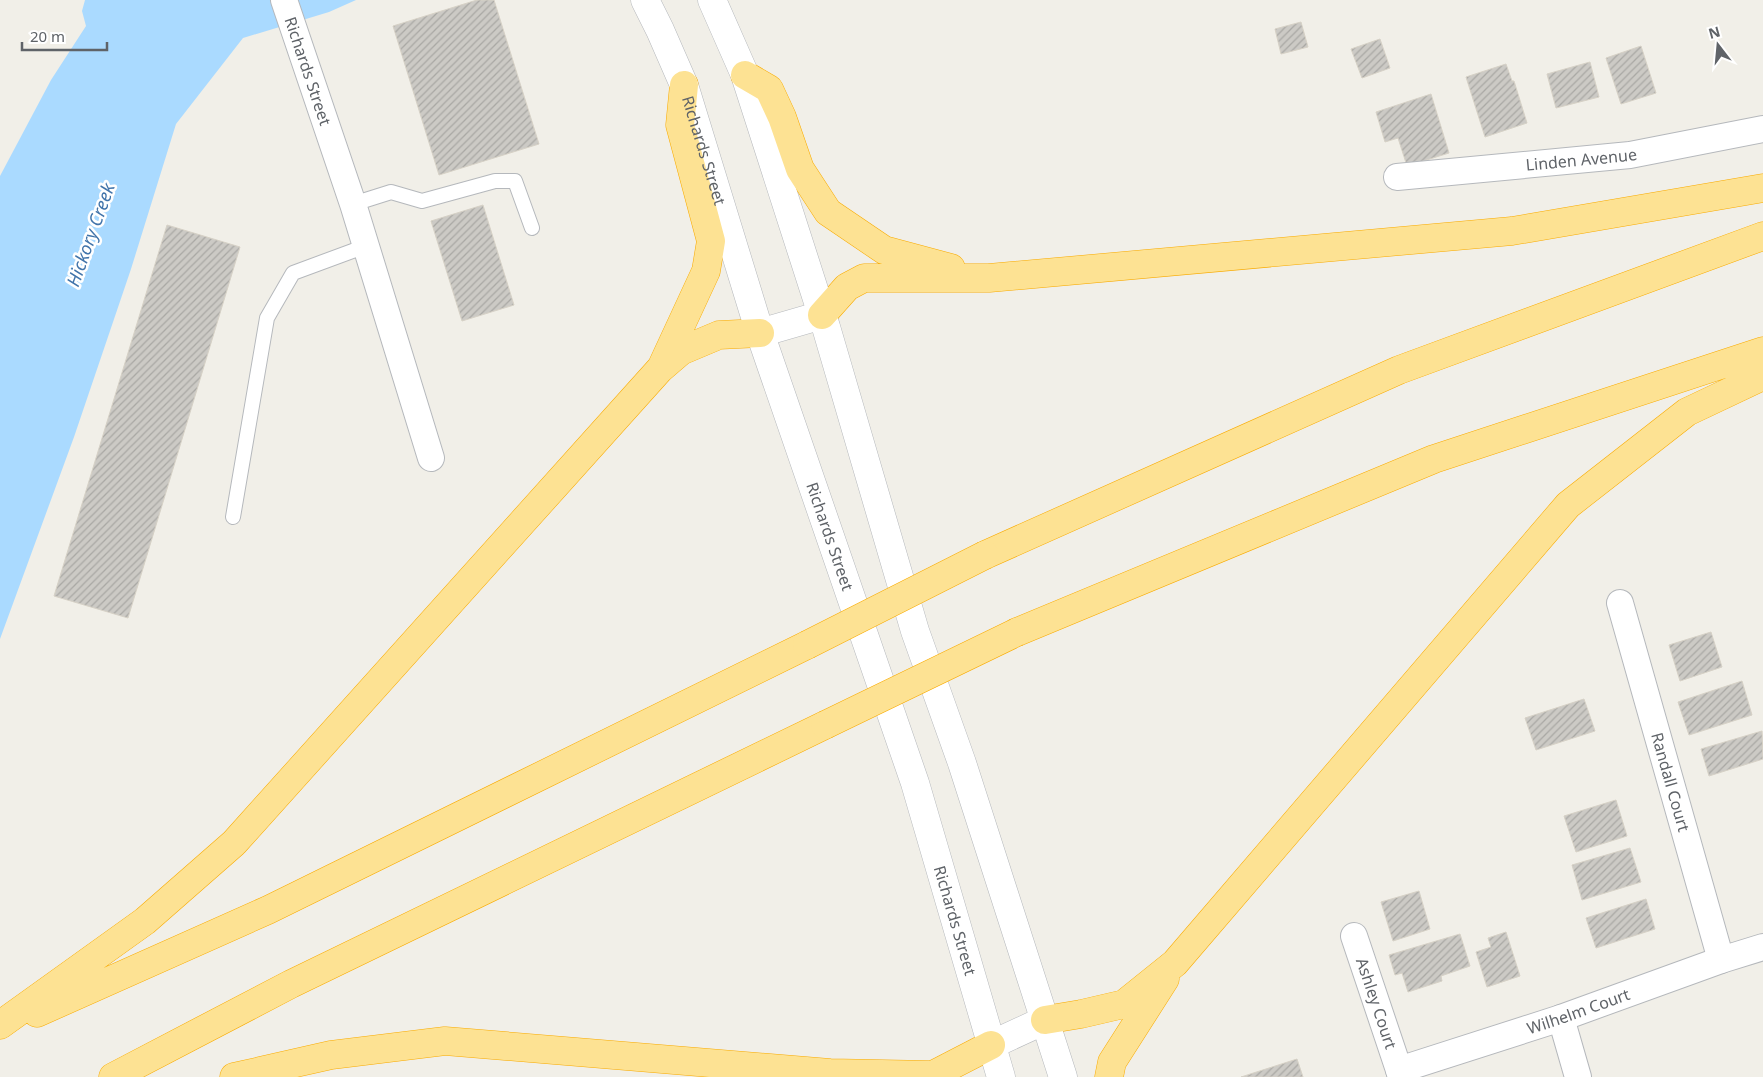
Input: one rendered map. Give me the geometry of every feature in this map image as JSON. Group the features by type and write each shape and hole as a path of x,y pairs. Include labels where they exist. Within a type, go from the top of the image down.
{"highway":[{"path":"745,75 769,88 782,117 800,169 828,212 884,250 989,278"},
{"path":"660,369 706,271 711,241 680,125 684,85"},
{"path":"822,314 847,287 864,278 989,278 1512,231 1763,188"},
{"path":"0,1029 268,910 984,555 1399,370 1763,236"},
{"path":"0,1025 145,921 234,843 660,369 681,351 719,335 760,333"},
{"path":"113,1077 291,984 1018,632 1434,459 1763,351"},
{"path":"1109,1077 1112,1062 1175,963 1568,505 1687,412 1763,376"},
{"path":"1045,1020 1124,1004 1175,963"},
{"path":"234,1077 331,1055 445,1041 820,1072 867,1075 933,1075 991,1045"}],"street":[{"name":"Richards Street","path":"284,0 353,204 431,458"},
{"name":"Richards Street","path":"645,0 684,85 760,333 915,783 1001,1077"},
{"path":"712,0 745,75 822,314 915,631 962,763 1063,1077"},
{"name":"Linden Avenue","path":"1397,177 1630,155 1763,128"},
{"path":"760,333 822,314"},
{"name":"Randall Court","path":"1620,603 1721,960"},
{"name":"Ashley Court","path":"1354,936 1400,1074"},
{"name":"Wilhelm Court","path":"1400,1074 1721,960 1763,947"},
{"path":"1561,1018 1578,1077"},
{"path":"991,1045 1045,1020"}],"lane":[{"path":"353,204 391,192 422,201 495,181 515,181 532,228"},
{"path":"233,517 267,318 294,274 366,246"}],"water":[{"name":"Hickory Creek","path":"85,0 356,0 329,12 243,38 176,124 131,269 74,437 0,639 0,176 51,80 86,26 82,11"}],"building":[{"path":"477,0 494,0 539,144 439,175 393,26"},
{"path":"1301,22 1308,47 1281,54 1275,29"},
{"path":"1380,39 1390,68 1362,78 1351,49"},
{"path":"1641,46 1656,93 1621,104 1606,58"},
{"path":"1590,62 1599,97 1556,108 1547,74"},
{"path":"1506,64 1512,81 1514,81 1527,123 1485,137 1466,77"},
{"path":"1431,94 1449,153 1407,166 1398,138 1385,142 1376,112"},
{"path":"483,205 514,305 462,321 431,221"},
{"path":"167,225 240,247 128,618 54,596"},
{"path":"1711,632 1722,667 1680,681 1669,645"},
{"path":"1742,681 1752,715 1689,735 1678,702"},
{"path":"1584,699 1595,731 1536,750 1525,718"},
{"path":"1762,731 1763,759 1709,776 1701,749"},
{"path":"1616,800 1627,836 1576,852 1564,816"},
{"path":"1630,848 1641,882 1582,900 1572,865"},
{"path":"1419,891 1430,929 1393,941 1381,902"},
{"path":"1646,899 1655,929 1596,948 1586,918"},
{"path":"1506,932 1520,976 1487,987 1476,952 1491,947 1488,938"},
{"path":"1460,934 1470,966 1441,976 1442,981 1408,992 1402,973 1395,975 1389,955"},
{"path":"1297,1059 1303,1077 1241,1077"}]}
